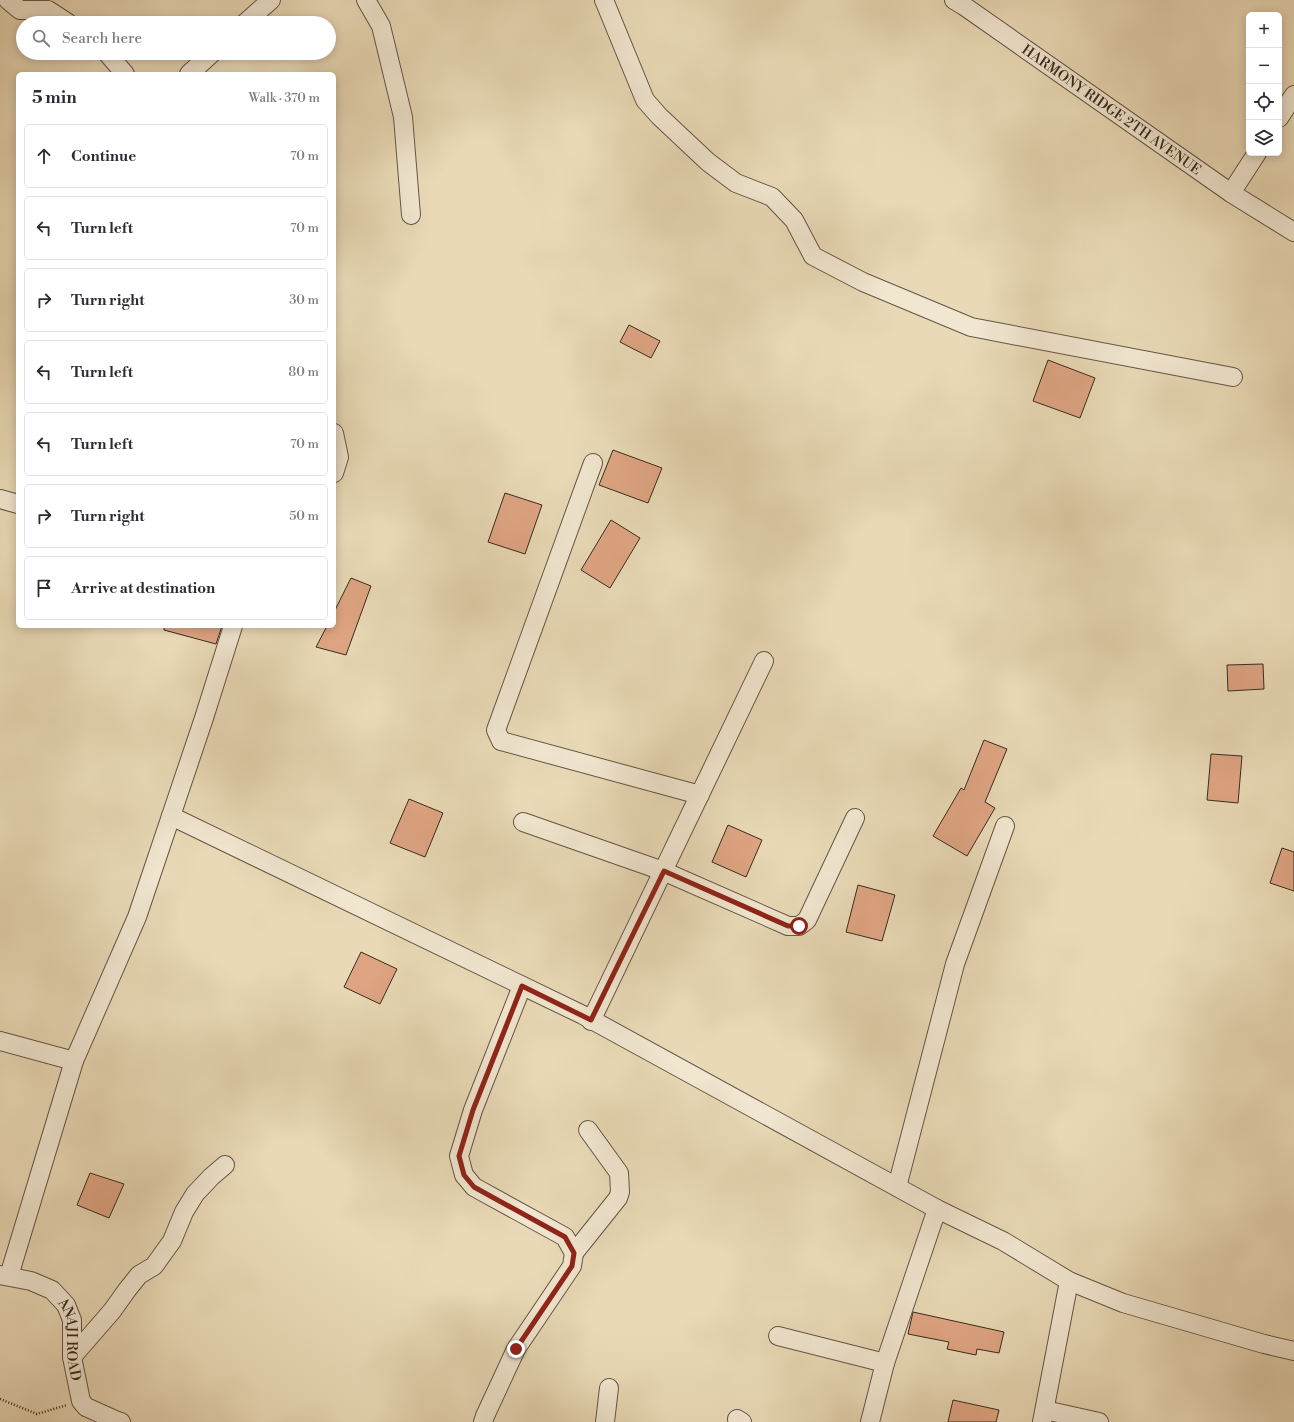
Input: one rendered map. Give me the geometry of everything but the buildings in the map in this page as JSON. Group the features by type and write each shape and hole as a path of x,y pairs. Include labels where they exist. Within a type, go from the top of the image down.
{"street":[{"path":"8,0 20,10 52,5 62,16"},
{"path":"253,16 271,0"},
{"path":"366,0 381,26 403,117 411,215"},
{"path":"604,0 645,100 659,116 708,162 736,183 772,197 794,220 813,256 863,282 971,327 1233,377"},
{"name":"HARMONY RIDGE 2TH AVENUE","path":"954,0 1231,193 1294,232"},
{"path":"113,60 122,72"},
{"path":"191,72 204,60"},
{"path":"1282,113 1294,95"},
{"path":"1231,193 1255,156"},
{"path":"336,441 340,457 336,468"},
{"path":"594,463 496,730 501,741 700,795"},
{"path":"0,499 16,503"},
{"path":"5,1276 74,1061 137,916 204,718 232,628"},
{"path":"591,1020 764,662"},
{"path":"171,816 591,1020 937,1209 1003,1241 1068,1281 1123,1303 1264,1344 1294,1351"},
{"path":"523,822 664,871 788,926 799,926 807,920 855,818"},
{"path":"897,1187 955,964 1005,826"},
{"path":"522,986 473,1110 459,1156 464,1175 474,1187 565,1237 574,1253"},
{"path":"0,1041 74,1061"},
{"path":"483,1422 516,1349 572,1266 574,1253 618,1198 620,1192 619,1173 588,1130"},
{"path":"72,1357 112,1311 139,1275 154,1266 172,1241 184,1212 195,1194 225,1165"},
{"path":"870,1422 885,1363 937,1209"},
{"name":"ANAJI ROAD","path":"5,1276 31,1281 52,1290 66,1305 72,1320 72,1357 81,1401 86,1407 121,1422"},
{"path":"1068,1281 1043,1416 1099,1422"},
{"path":"778,1336 885,1363"},
{"path":"606,1422 609,1388"}],"path":[{"path":"0,1400 37,1414 81,1401"}],"route":[{"path":"516,1349 572,1266 574,1253 565,1237 474,1187 464,1175 459,1156 473,1110 522,986 591,1020 664,871 788,926 799,926"}]}
